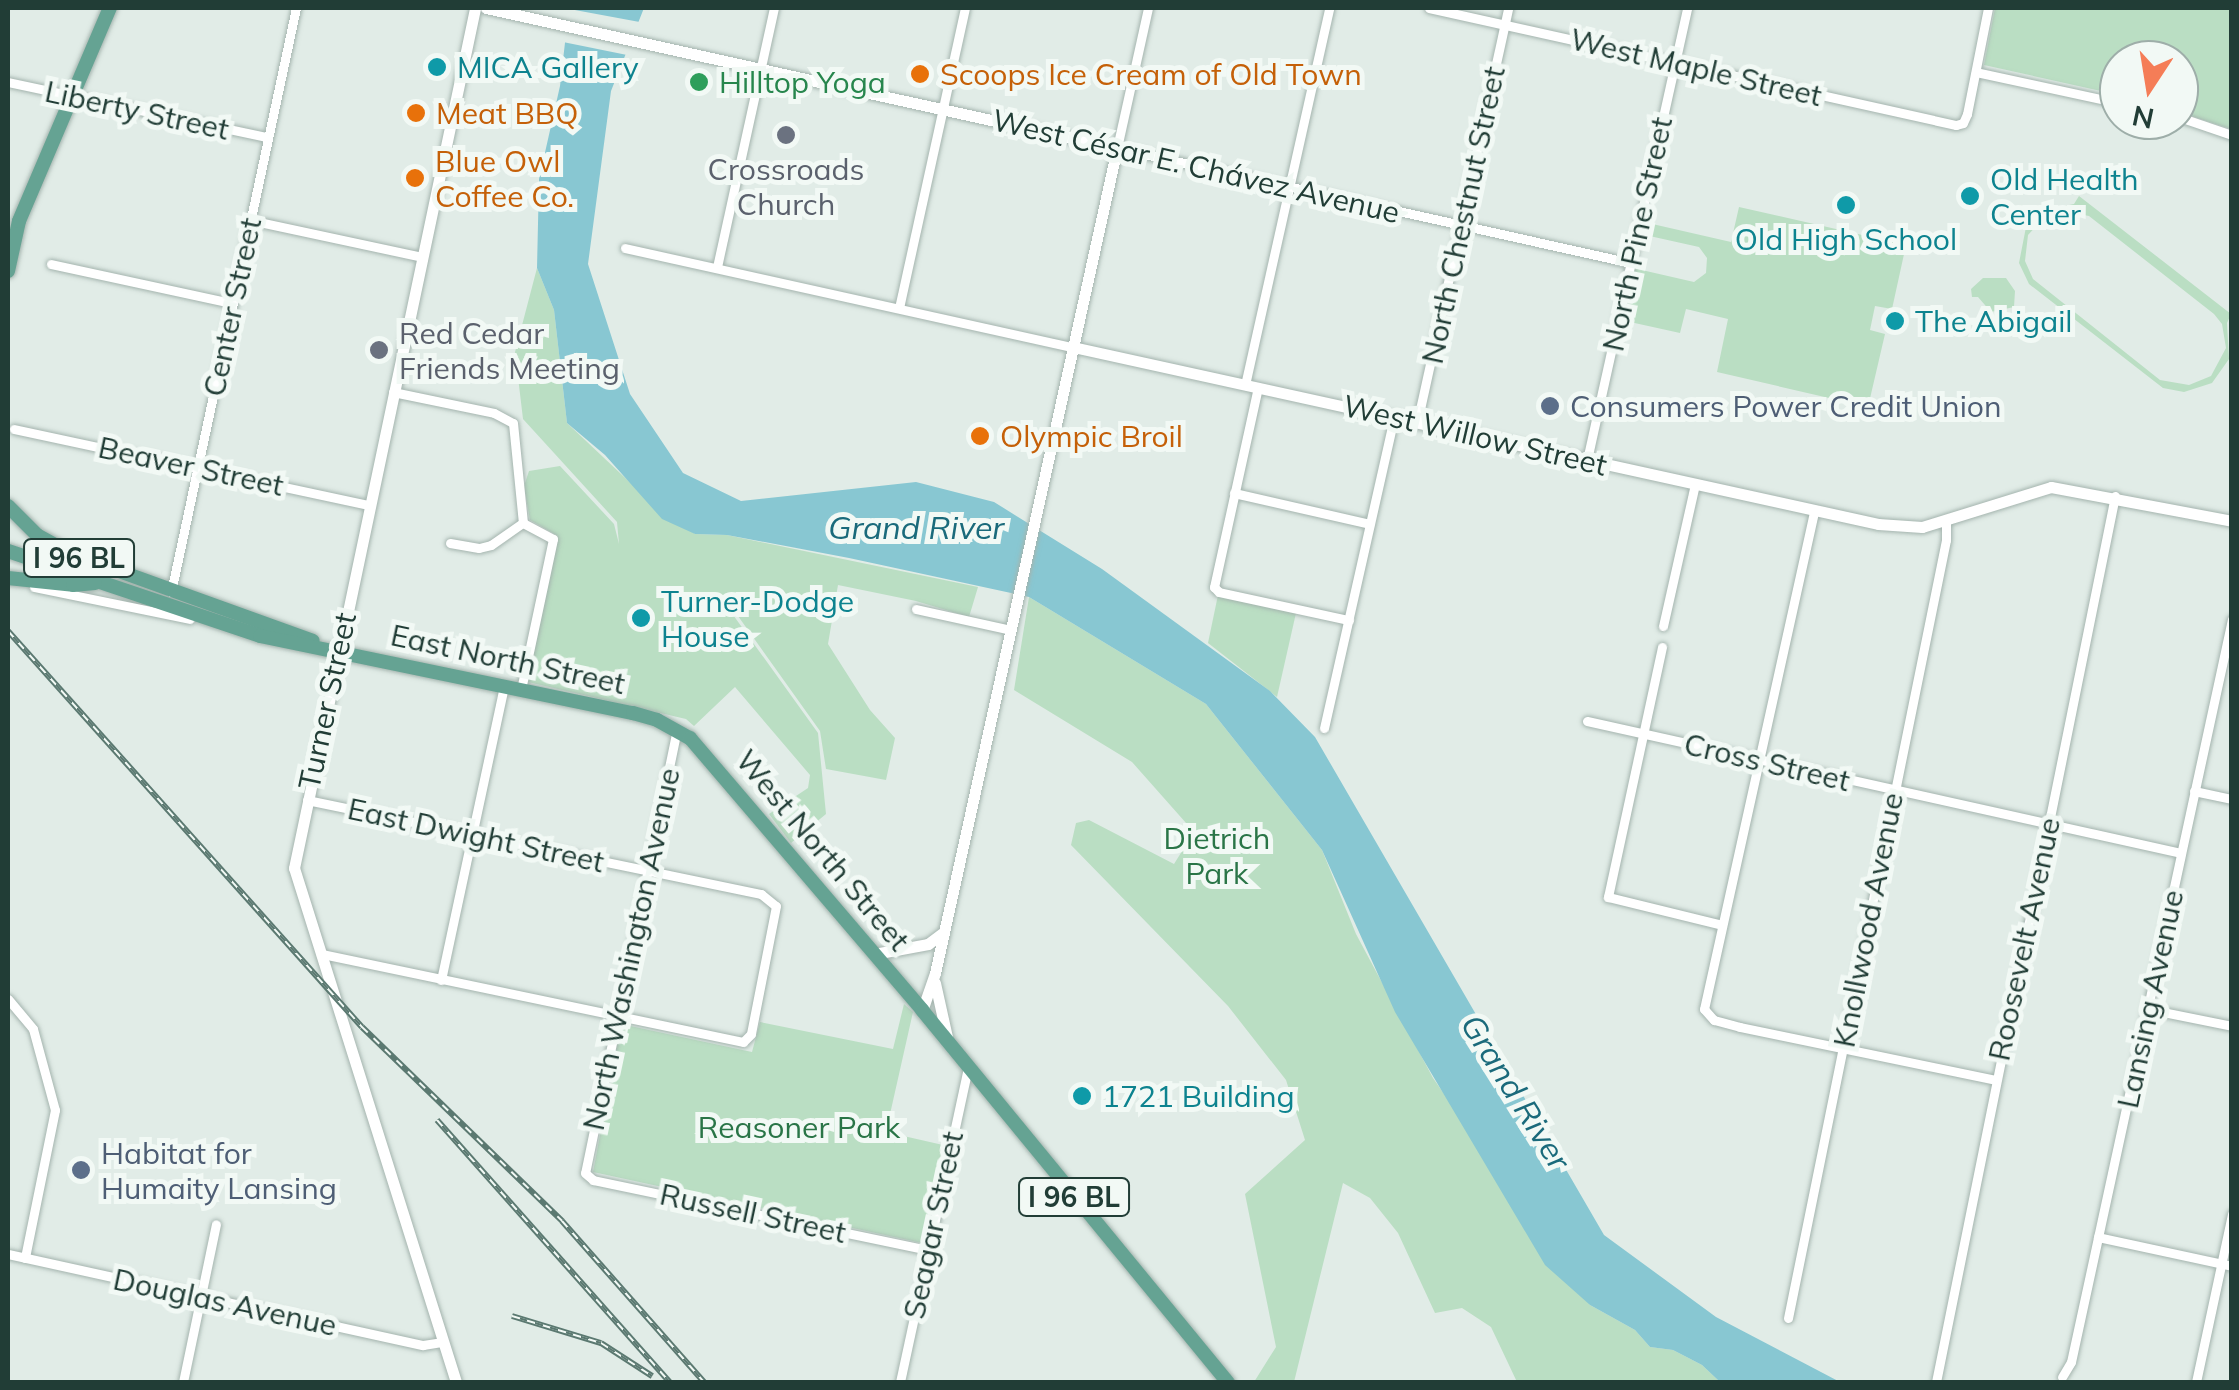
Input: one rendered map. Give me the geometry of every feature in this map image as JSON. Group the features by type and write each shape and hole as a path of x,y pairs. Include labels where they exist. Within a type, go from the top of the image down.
{"main road":[{"path":"8,271 19,221 110,8"},
{"name":"I 96 BL","path":"8,506 30,529 59,548 168,588"},
{"name":"I 96 BL","path":"8,551 220,624"},
{"path":"8,578 73,585 132,580 168,588"},
{"name":"East North Street","path":"168,588 332,649"},
{"name":"East North Street","path":"220,624 280,641 645,716 677,730"},
{"name":"West North Street","path":"677,730 708,756 922,1010"},
{"name":"I 96 BL","path":"922,1010 1228,1382"}],"street":[{"name":"Center Street","path":"168,606 168,588 198,468 296,8"},
{"name":"Turner Street","path":"456,1382 294,868 332,649 368,505 475,8"},
{"name":"West César E. Chávez Avenue","path":"486,8 1630,263"},
{"path":"717,268 774,8"},
{"path":"898,308 965,8"},
{"path":"922,1010 935,974 1148,8"},
{"path":"1329,8 1288,187 1214,587 1219,592 1349,620"},
{"name":"West Maple Street","path":"1429,8 1963,123 1976,72"},
{"name":"North Chestnut Street","path":"1417,422 1508,8"},
{"name":"North Pine Street","path":"1587,460 1687,8"},
{"path":"1988,8 1976,72 2099,99"},
{"name":"Liberty Street","path":"8,82 267,138"},
{"path":"2199,124 2232,135"},
{"path":"250,220 422,257"},
{"name":"West Willow Street","path":"626,248 1814,512 1904,527 1946,521 2040,488 2115,496 2232,521"},
{"path":"50,264 232,303"},
{"path":"393,392 494,413 513,422 523,523"},
{"path":"1324,728 1394,417"},
{"name":"Beaver Street","path":"14,429 368,505"},
{"path":"1663,626 1695,484"},
{"path":"1234,493 1370,524"},
{"name":"Roosevelt Avenue","path":"1936,1382 2115,496"},
{"path":"1814,512 1722,925 1704,1009 1706,1016 1774,1035 1995,1080"},
{"name":"Knollwood Avenue","path":"1788,1318 1946,540 1946,521"},
{"path":"521,690 552,539 523,523"},
{"path":"450,544 479,548 491,545 523,523"},
{"name":"East North Street","path":"8,578 220,624"},
{"path":"916,609 1012,624"},
{"name":"Lansing Avenue","path":"2062,1377 2070,1362 2232,619"},
{"path":"1662,647 1608,891 1612,901 1722,925"},
{"path":"441,980 504,686"},
{"name":"Cross Street","path":"1587,721 2181,853"},
{"name":"North Washington Avenue","path":"584,1168 677,730"},
{"path":"2194,791 2232,799"},
{"name":"East Dwight Street","path":"306,800 761,894 773,901 776,912 748,1041 616,1016"},
{"path":"874,954 928,944 944,932"},
{"path":"321,954 616,1016"},
{"path":"935,974 938,1014 949,1044"},
{"path":"8,999 33,1029 55,1110 25,1258"},
{"path":"2148,1008 2232,1026"},
{"name":"Seagar Street","path":"900,1382 968,1068"},
{"name":"Russell Street","path":"584,1168 593,1180 927,1250"},
{"path":"2196,1382 2226,1265 2232,1214"},
{"path":"183,1382 216,1224"},
{"path":"2098,1237 2226,1265"},
{"name":"Douglas Avenue","path":"8,1254 423,1346 443,1342"}],"green space":[{"path":"1995,8 2231,8 2231,129 2199,119 2199,40 2099,40 2099,91 1984,65"},
{"path":"2079,196 2231,314 2227,323 2229,359 2212,383 2184,392 2163,388 2029,284 2019,263 2026,227 2045,210 2074,204","holes":["2063,211 2089,216 2222,324 2226,348 2211,376 2189,385 2160,380 2033,279 2025,261 2028,235 2043,219"]},
{"path":"1739,207 1906,245 1892,309 1875,306 1870,330 1885,334 1868,407 1717,372 1728,319 1686,309 1680,333 1621,320 1633,268 1694,282 1706,273 1707,258 1699,247 1645,235 1648,223 1731,242"},
{"path":"537,268 554,310 567,423 638,490 695,534 727,535 978,587 969,617 838,585 828,644 870,710 895,738 886,780 826,769 820,731 733,609 690,594 731,612 818,733 826,814 791,843 769,814 808,788 810,775 735,687 694,726 686,719 528,682 558,536 530,520 524,486 529,471 560,466 614,524 619,544 617,522 523,419 515,352"},
{"path":"1983,278 2006,278 2015,291 2014,307 1991,312 1978,297 1972,297 1971,289"},
{"path":"1218,595 1296,613 1277,697 1208,643"},
{"name":"Dietrich Park","path":"1029,597 1206,704 1322,850 1356,934 1433,1078 1590,1305 1635,1330 1650,1347 1673,1350 1702,1365 1720,1382 1517,1382 1491,1327 1462,1308 1435,1313 1398,1233 1370,1198 1343,1183 1294,1382 1254,1382 1276,1347 1245,1194 1305,1140 1286,1080 1228,1006 1071,845 1076,823 1089,820 1174,864 1194,832 1132,762 1014,690"},
{"name":"Reasoner Park","path":"904,1004 913,1012 886,1132 943,1145 922,1243 593,1172 621,1024 752,1052 760,1022 893,1049"}],"water":[{"name":"Grand River","path":"569,8 644,8 611,91 588,264 630,394 683,473 741,501 916,482 994,502 1102,569 1270,691 1315,737 1604,1235 1716,1317 1840,1382 1720,1382 1702,1365 1673,1350 1650,1347 1635,1330 1590,1305 1545,1265 1395,1012 1322,850 1206,704 1029,597 849,558 727,535 695,534 662,519 605,455 567,423 554,310 537,268 539,179 560,86"}],"pier":[{"path":"564,8 645,23 632,56 558,41"}],"railway":[{"path":"8,631 362,1027 562,1221 704,1382"},
{"path":"437,1120 670,1382"},
{"path":"512,1316 601,1343 652,1376"}],"place":[{"name":"MICA Gallery","path":"437,67"},
{"name":"Scoops Ice Cream of Old Town","path":"920,74"},
{"name":"Hilltop Yoga","path":"699,82"},
{"name":"Meat BBQ","path":"416,113"},
{"name":"Crossroads Church","path":"786,135"},
{"name":"Blue Owl Coffee Co.","path":"415,178"},
{"name":"Old Health Center","path":"1970,196"},
{"name":"Old High School","path":"1846,205"},
{"name":"The Abigail","path":"1895,321"},
{"name":"Red Cedar Friends Meeting","path":"379,350"},
{"name":"Consumers Power Credit Union","path":"1550,406"},
{"name":"Olympic Broil","path":"980,436"},
{"name":"Turner-Dodge House","path":"641,618"},
{"name":"1721 Building","path":"1082,1096"},
{"name":"Habitat for Humaity Lansing","path":"81,1170"}]}
